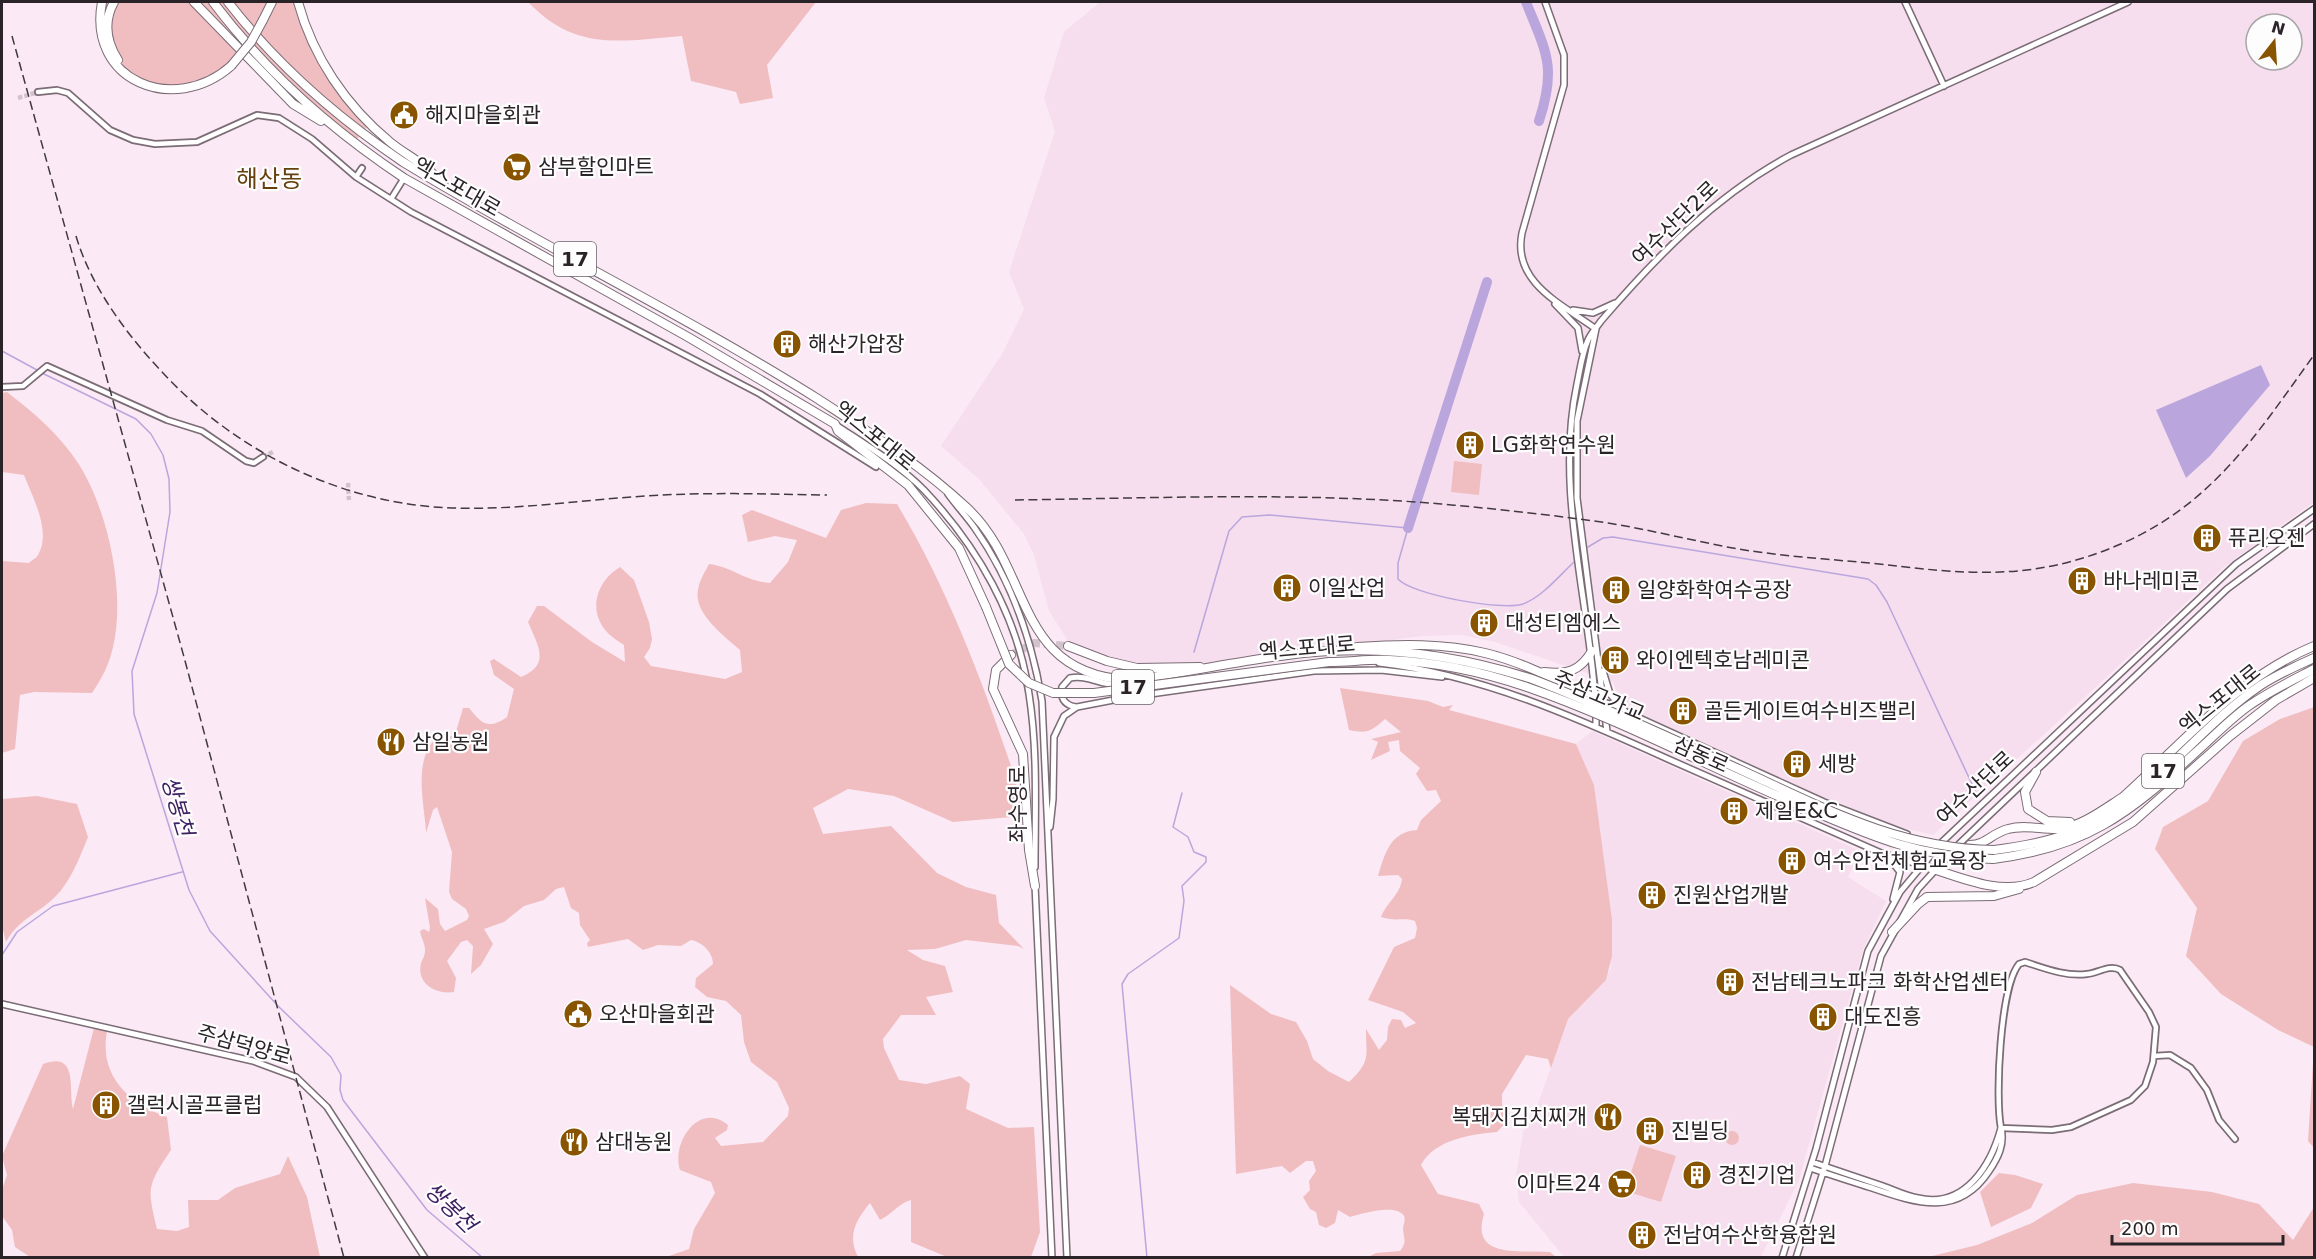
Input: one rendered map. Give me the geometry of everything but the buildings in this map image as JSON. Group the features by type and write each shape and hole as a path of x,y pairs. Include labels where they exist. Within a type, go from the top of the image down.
{"highway":[{"path":"102,2 100,27 105,48 116,66 150,87 175,91 200,85 231,66 251,42 272,2"},
{"path":"114,2 108,17 107,37 127,74"},
{"path":"194,2 293,104 338,131"},
{"name":"엑스포대로","path":"213,2 271,71 338,131 404,178 688,337 835,424 840,438 908,485 959,548 1009,664 1032,685 1053,693 1094,693 1329,662 1388,660 1447,666 1530,683"},
{"name":"엑스포대로","path":"228,2 278,61 365,136 443,185 787,379 915,462 968,508 993,539 1036,629 1054,652 1086,670 1105,677 1130,680 1190,673 1214,666 1330,651 1419,653 1496,667 1530,683"},
{"path":"263,20 265,2"},
{"path":"298,2 320,56 353,107 393,144 431,170 443,185"},
{"path":"1330,651 1383,645 1458,648 1488,653 1534,670 1595,698"},
{"path":"1068,646 1107,661 1137,668 1214,666"},
{"path":"1959,844 1983,844 2002,831 2013,827 2060,829 2089,818 2123,797 2242,685 2268,668 2314,646"},
{"path":"1534,670 1569,673 1583,665 1595,651"},
{"path":"1011,655 996,670 993,690 1016,737 1024,760 1029,850 1035,886"},
{"name":"엑스포대로","path":"1993,854 2056,838 2105,817 2146,788 2216,722 2262,685 2314,658"},
{"name":"엑스포대로","path":"1993,854 2022,855 2057,846 2105,826 2154,791 2244,709 2264,695 2314,669"},
{"path":"1892,932 1918,903 1927,897 1994,896 2023,887 2117,833 2152,807 2239,728 2276,700 2314,678"},
{"name":"주삼고가교","path":"1530,683 1584,699 1781,789 1884,833 1944,847 1993,854"},
{"path":"2036,772 2025,796 2026,806 2033,814 2056,823 2089,818"},
{"path":"1921,865 1989,885 2023,887"}],"street":[{"path":"1545,2 1564,55 1564,85 1520,246 1529,277 1578,328 1582,357 1572,414 1570,479 1575,539 1604,702 1607,731"},
{"path":"1905,2 1944,86"},
{"name":"여수산단2로","path":"1582,357 1589,338 1621,299 1695,221 1752,177 1791,154 2128,2"},
{"path":"38,92 57,90 68,93 110,130 133,140 155,144 197,142 222,133 253,116 273,116 285,120 312,139 356,177 421,217 760,394 840,438 876,466"},
{"path":"356,177 362,168"},
{"path":"391,199 404,178"},
{"path":"421,217 426,210"},
{"path":"1551,298 1596,329 1578,415 1576,440 1576,498 1595,651 1596,725"},
{"path":"1569,310 1593,313 1621,299"},
{"path":"2,387 23,386 45,367 167,420 202,431 246,461 254,463 263,457"},
{"name":"좌수영로","path":"835,424 885,458 923,490 970,546 1000,599 1021,658 1029,692 1034,746 1035,886 1052,1257"},
{"name":"좌수영로","path":"944,488 973,525 1001,572 1017,606 1032,652 1045,724 1067,1257"},
{"name":"여수산단로","path":"1782,1257 1811,1165 1868,951 1892,904 1921,865 1942,842 2236,564 2314,509"},
{"name":"여수산단로","path":"1796,1257 1824,1169 1881,956 1910,902 1934,869 1959,844 2227,589 2314,524"},
{"path":"1595,651 1610,694 1627,713"},
{"path":"1364,661 1414,667 1465,680"},
{"path":"1048,834 1052,816 1054,737 1064,716 1077,707 1129,697 1314,671 1381,670 1465,680"},
{"path":"1077,707 1066,704 1062,697 1062,687 1070,678 1080,677 1113,686 1130,680"},
{"name":"삼동로","path":"1465,680 1509,693 1596,725 1881,853 1921,865"},
{"name":"삼동로","path":"1595,698 1824,802 1923,838 1959,844"},
{"path":"1881,853 1895,863 1900,872 1892,904"},
{"path":"1811,1165 1903,1199 1926,1204 1947,1202 1962,1197 1987,1175 2002,1146 1999,1112 2002,1028 2011,984 2019,964 2025,962 2074,975 2118,968 2153,1018 2157,1031 2149,1080 2131,1100 2066,1129 2001,1128"},
{"name":"주삼덕양로","path":"2,1004 270,1065 296,1077 327,1107 425,1257"},
{"path":"2154,1056 2170,1055 2191,1068 2207,1090 2215,1113 2235,1139"}],"shaded area":[{"path":"102,2 298,2 326,68 369,124 354,143 293,104 242,53 209,81 157,89 118,68"},
{"path":"528,2 816,2 767,65 773,98 740,104 736,92 691,81 682,36 619,41 581,36 546,18"},
{"path":"1100,2 2314,2 2314,502 2224,567 1933,835 1900,827 1818,795 1628,708 1619,698 1613,682 1495,642 1462,635 1422,636 1179,668 1146,669 1072,647 1049,611 1034,555 1024,534 979,479 941,446 1002,354 1024,309 1009,272 1055,131 1044,98 1064,32"},
{"path":"2261,365 2270,385 2210,456 2186,478 2156,410"},
{"path":"7,392 54,434 71,453 89,482 106,527 112,552 117,602 111,654 105,671 92,693 34,692 20,695 15,749 2,753 2,561 29,563 38,554 43,534 39,513 24,475 2,472 2,393"},
{"path":"1454,461 1482,464 1479,495 1451,492"},
{"path":"866,503 897,504 931,566 986,696 1012,769 1023,816 953,822 894,796 848,789 813,808 823,834 891,826 937,873 966,887 996,895 999,923 1024,949 1018,946 966,940 935,949 907,950 923,960 945,966 953,992 926,997 936,1015 901,1015 883,1039 884,1048 899,1080 926,1084 960,1076 970,1084 966,1109 1008,1128 1034,1127 1040,1232 1031,1257 947,1257 911,1242 911,1200 880,1220 870,1203 857,1222 853,1235 858,1257 666,1257 689,1249 694,1229 715,1193 711,1182 680,1170 678,1159 680,1148 690,1128 707,1118 717,1119 728,1125 727,1130 715,1138 721,1146 763,1142 788,1116 789,1108 777,1082 751,1062 744,1042 741,1015 726,1001 707,997 695,987 696,978 713,964 706,948 691,940 681,946 658,945 643,950 628,939 588,947 587,943 590,940 580,925 579,913 571,908 564,887 556,889 544,900 524,906 504,922 484,929 493,944 481,965 471,974 473,946 467,940 461,942 447,961 456,978 454,992 441,992 429,987 424,982 420,970 425,950 420,931 424,929 429,932 430,928 425,898 438,909 440,924 445,931 467,920 469,916 466,909 452,899 449,892 452,852 437,807 433,810 426,833 422,784 424,761 433,741 455,735 463,708 469,708 478,718 490,724 507,717 514,689 494,675 490,661 494,659 521,677 531,672 539,660 540,653 528,622 537,606 544,606 592,642 625,662 624,645 606,631 600,622 596,605 606,579 620,567 634,580 649,622 652,639 650,648 644,657 651,666 725,679 742,672 740,650 718,631 700,607 698,590 701,580 709,564 753,580 770,583 788,562 797,540 775,536 748,542 742,515 752,510 826,538 841,510"},
{"path":"1340,688 1428,701 1443,707 1453,705 1449,710 1576,744 1594,785 1612,920 1612,956 1606,980 1568,1019 1551,1068 1548,1059 1526,1055 1502,1094 1502,1105 1512,1116 1497,1132 1476,1134 1444,1144 1427,1156 1421,1165 1438,1194 1479,1204 1484,1214 1482,1228 1484,1239 1491,1245 1512,1251 1550,1252 1556,1257 1368,1257 1376,1253 1400,1251 1404,1243 1405,1219 1400,1212 1378,1210 1350,1217 1338,1210 1335,1223 1326,1228 1319,1225 1316,1212 1310,1209 1303,1197 1310,1190 1309,1181 1316,1171 1313,1161 1306,1161 1290,1173 1282,1166 1236,1174 1230,985 1271,1014 1296,1022 1307,1041 1313,1059 1328,1071 1349,1082 1361,1069 1366,1058 1366,1029 1379,1050 1387,1040 1388,1027 1392,1019 1401,1020 1405,1028 1416,1023 1403,1012 1368,1000 1394,947 1415,938 1417,928 1415,921 1381,917 1399,890 1402,879 1398,875 1378,876 1386,852 1395,839 1400,835 1417,830 1421,820 1441,801 1436,790 1427,791 1416,774 1420,768 1400,751 1399,740 1388,742 1390,751 1371,760 1378,742 1371,739 1401,732 1385,719 1369,730 1360,732 1349,730"},
{"path":"2314,707 2314,1047 2278,1030 2221,994 2186,956 2197,908 2155,849 2163,827 2208,801 2243,741 2280,719"},
{"path":"1592,731 1862,852 1848,877 1886,901 1863,950 1799,1180 1761,1257 1564,1257 1519,1202 1516,1176 1523,1132 1535,1112 1568,1019 1603,983 1611,968 1594,785 1576,744"},
{"path":"37,796 77,804 88,837 74,869 60,892 22,922 6,942 2,925 2,799"},
{"path":"95,1024 108,1027 107,1058 118,1083 139,1103 167,1117 171,1150 157,1172 151,1188 157,1229 177,1231 189,1227 188,1200 218,1200 235,1188 280,1174 288,1156 307,1197 320,1257 30,1257 15,1247 12,1230 2,1216 2,1190 7,1175 2,1156 43,1064 54,1061 67,1067 70,1074 73,1109"},
{"path":"2314,1047 2314,1148 2308,1141"},
{"path":"1729,1131 1735,1131 1739,1138 1735,1145 1729,1145 1725,1141 1725,1135"},
{"path":"1640,1145 1676,1156 1661,1202 1625,1191"},
{"path":"1999,1173 2015,1175 2043,1184 2031,1208 1991,1227 1980,1192"},
{"path":"2133,1183 2212,1192 2259,1204 2293,1240 2314,1207 2314,1257 1928,1257 1977,1245 2032,1223 2077,1195"}],"waterway":[{"path":"1526,2 1547,60 1547,86 1539,121"},
{"path":"1408,528 1487,282"},
{"name":"쌍봉천","path":"2,351 37,370"},
{"name":"쌍봉천","path":"42,373 136,419 151,434 163,455 169,479 170,512 157,593 132,671 134,714 189,890 210,931 278,1006 331,1057 341,1075 340,1090 343,1100 427,1210 483,1258"},
{"path":"1194,652 1229,531 1242,517 1269,515 1408,528 1398,563 1398,579 1421,591 1478,603 1512,606 1523,604 1544,591 1574,562"},
{"path":"1588,547 1603,538 1613,537 1868,579 1876,585 1887,602 1978,797"},
{"path":"1147,1258 1122,984 1128,974 1179,938 1184,901 1182,886 1206,862 1206,857 1194,852 1188,837 1173,827 1182,793"},
{"path":"2,955 17,932 53,906 182,872"}],"tunnel":[{"path":"18,98 38,92"},
{"path":"263,457 273,452"},
{"path":"348,483 349,500"},
{"path":"1011,655 1034,643 1068,646"}],"railway":[{"path":"12,36 184,657 344,1258"},
{"path":"76,236 91,274 112,309 150,358 192,402 225,428 259,450 296,470 334,486 415,505 456,508 527,506 668,495 827,495"},
{"path":"1015,500 1228,497 1389,500 1587,520 1738,549 1787,555 1968,572 2028,570 2090,556 2123,543 2155,527 2184,507 2232,462 2274,411 2314,355"}],"place":[{"name":"해지마을회관","path":"404,115"},
{"name":"삼부할인마트","path":"517,167"},
{"name":"해산가압장","path":"787,344"},
{"name":"LG화학연수원","path":"1470,445"},
{"name":"퓨리오젠","path":"2207,538"},
{"name":"바나레미콘","path":"2082,581"},
{"name":"이일산업","path":"1287,588"},
{"name":"일양화학여수공장","path":"1616,590"},
{"name":"대성티엠에스","path":"1484,623"},
{"name":"와이엔텍호남레미콘","path":"1615,660"},
{"name":"골든게이트여수비즈밸리","path":"1683,711"},
{"name":"삼일농원","path":"391,742"},
{"name":"세방","path":"1797,764"},
{"name":"제일E&C","path":"1734,811"},
{"name":"여수안전체험교육장","path":"1792,861"},
{"name":"진원산업개발","path":"1652,895"},
{"name":"전남테크노파크 화학산업센터","path":"1730,982"},
{"name":"오산마을회관","path":"578,1014"},
{"name":"대도진흥","path":"1823,1017"},
{"name":"갤럭시골프클럽","path":"106,1105"},
{"name":"복돼지김치찌개","path":"1608,1117"},
{"name":"진빌딩","path":"1650,1131"},
{"name":"삼대농원","path":"574,1142"},
{"name":"경진기업","path":"1697,1175"},
{"name":"이마트24","path":"1622,1184"},
{"name":"전남여수산학융합원","path":"1642,1235"}],"district":[{"name":"해산동","path":"269,179"}]}
